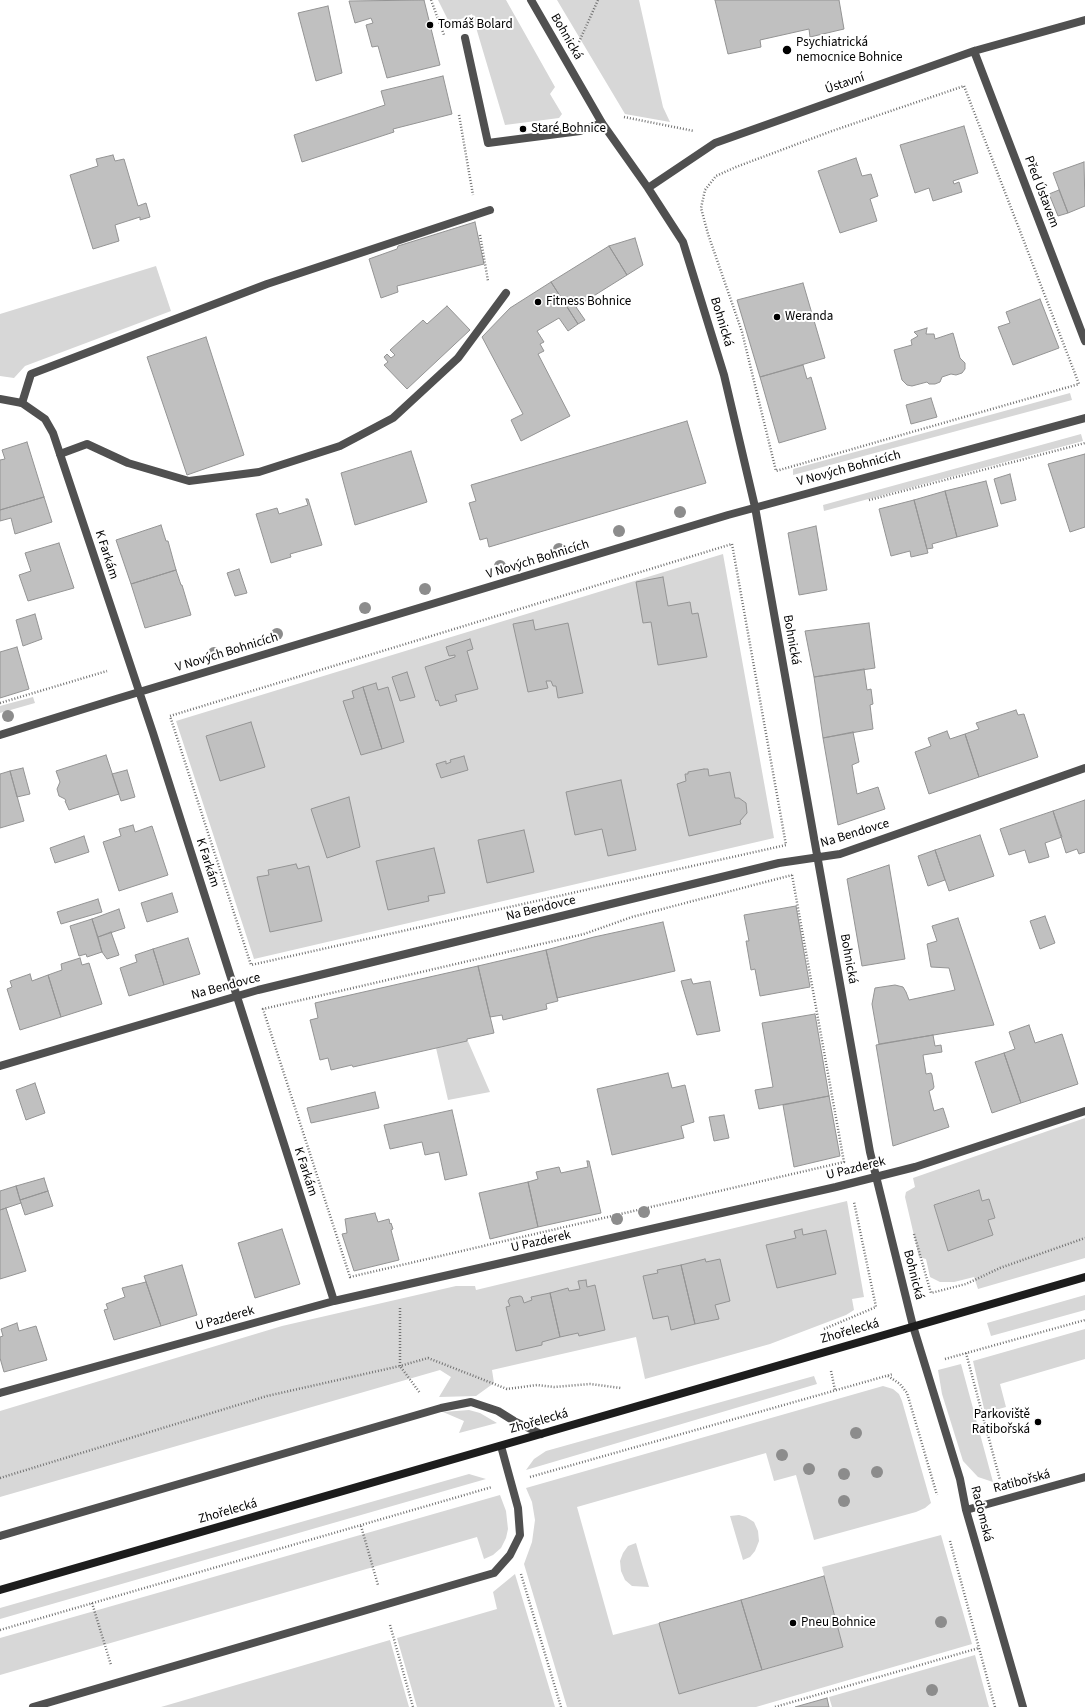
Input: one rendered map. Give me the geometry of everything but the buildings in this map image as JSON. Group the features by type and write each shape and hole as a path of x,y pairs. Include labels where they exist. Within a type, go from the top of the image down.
{"street":[{"name":"Bohnická","path":"531,0 602,123 648,188 683,242 724,375 755,507 870,1152 913,1326"},
{"name":"Ústavní","path":"648,188 715,143 974,51 1085,20"},
{"path":"465,38 488,143 580,131 602,123"},
{"name":"Před Ústavem","path":"974,51 1085,341"},
{"path":"0,399 22,403 31,374 267,284 490,210"},
{"path":"60,454 87,444 128,463 189,481 259,472 340,446 393,418 458,358 506,293"},
{"name":"K Farkám","path":"22,403 45,418 53,433 139,692 334,1301"},
{"name":"V Nových Bohnicích","path":"0,735 755,507 1085,418"},
{"name":"Na Bendovce","path":"0,1066 237,995 771,865 840,854 1085,768"},
{"name":"U Pazderek","path":"0,1393 334,1301 876,1177 944,1158 1085,1111"},
{"name":"Zhořelecká","path":"0,1590 1085,1277"},
{"name":"Radomská","path":"913,1326 960,1479 966,1510 1023,1707"},
{"path":"0,1536 433,1410 471,1402 498,1411 514,1421 541,1434"},
{"path":"33,1707 494,1573 510,1555 520,1534 518,1508 501,1446"},
{"name":"Ratibořská","path":"966,1510 1085,1477"}],"path":[{"path":"431,0 446,41"},
{"path":"575,38 578,44 598,0"},
{"path":"964,86 1079,384 776,471 742,332 708,234 701,208 705,190 716,176 832,131 964,86"},
{"path":"458,112 494,310"},
{"path":"622,117 694,130"},
{"path":"865,501 1085,443"},
{"path":"732,544 786,845 251,965 170,716 732,544"},
{"path":"0,703 107,671"},
{"path":"792,875 796,891 844,1162 350,1278 263,1009 584,934 632,917 792,875"},
{"path":"820,1331 876,1307 853,1196"},
{"path":"911,1227 931,1292 966,1284 1000,1268 1085,1238"},
{"path":"400,1287 400,1366 433,1410"},
{"path":"943,1359 1085,1320"},
{"path":"966,1353 1001,1484"},
{"path":"0,1478 267,1396 400,1366 428,1358 507,1389 538,1385 554,1387 590,1384 626,1389"},
{"path":"830,1371 835,1390"},
{"path":"0,1630 511,1482 893,1374"},
{"path":"887,1376 900,1384 907,1393 937,1495"},
{"path":"950,1541 995,1707"},
{"path":"510,1555 520,1569 561,1707"},
{"path":"92,1603 116,1683"},
{"path":"775,1707 979,1648"}],"shaded area":[{"path":"438,0 506,0 555,87 550,94 562,114 559,118 505,125 472,14 450,24"},
{"path":"557,0 639,0 663,107 670,122 625,114"},
{"path":"156,266 171,311 25,366 14,378 0,376 0,314"},
{"path":"1070,393 1072,400 793,475 793,469"},
{"path":"1081,434 1083,441 824,511 823,505"},
{"path":"723,554 774,838 254,959 176,721"},
{"path":"33,697 35,703 0,713 0,706"},
{"path":"467,1039 490,1092 448,1100 436,1048"},
{"path":"1085,1118 1085,1258 978,1289 974,1277 954,1282 940,1282 930,1277 926,1259 919,1257 905,1197 906,1192 915,1187 913,1178","holes":["978,1190 982,1201 989,1199 995,1218 988,1220 993,1235 948,1250 934,1205"]},
{"path":"847,1201 864,1297 852,1299 854,1310 846,1315 770,1344 645,1379 636,1337 492,1370 494,1383 476,1396 439,1397 451,1377 440,1370 0,1497 0,1411 282,1326 456,1286 475,1286 476,1290"},
{"path":"1085,1295 1085,1310 991,1336 987,1323"},
{"path":"1085,1329 1085,1359 1000,1384 1006,1407 985,1413 973,1361"},
{"path":"961,1364 993,1482 978,1477 963,1461 942,1394 938,1370"},
{"path":"814,1376 817,1384 526,1470 534,1459 546,1451"},
{"path":"883,1386 893,1389 899,1394 902,1401 931,1503 925,1508 916,1512 814,1540 796,1475 774,1481 766,1453 577,1507 613,1635 659,1623 679,1694 843,1647 822,1567 941,1535 972,1644 756,1707 567,1707 524,1564 532,1542 535,1520 532,1502 526,1488"},
{"path":"469,1410 480,1413 497,1423 459,1433 464,1421 443,1412"},
{"path":"469,1474 486,1479 0,1619 0,1608"},
{"path":"500,1495 506,1511 508,1529 506,1538 501,1548 493,1555 484,1559 477,1537 0,1675 0,1638"},
{"path":"739,1515 754,1522 758,1531 759,1541 755,1551 750,1557 743,1560 730,1516"},
{"path":"636,1543 649,1587 632,1586 625,1580 621,1571 620,1561 623,1553 628,1546"},
{"path":"515,1574 555,1707 417,1707 397,1638 497,1609 493,1592"},
{"path":"390,1640 409,1707 161,1707"},
{"path":"975,1655 989,1707 832,1707 829,1697"}],"place":[{"name":"Tomáš Bolard","path":"430,25"},
{"name":"Psychiatrická nemocnice Bohnice","path":"787,50"},
{"name":"Staré Bohnice","path":"523,129"},
{"name":"Fitness Bohnice","path":"538,302"},
{"name":"Weranda","path":"777,317"},
{"name":"Parkoviště Ratibořská","path":"1038,1422"},
{"name":"Pneu Bohnice","path":"793,1623"}]}
